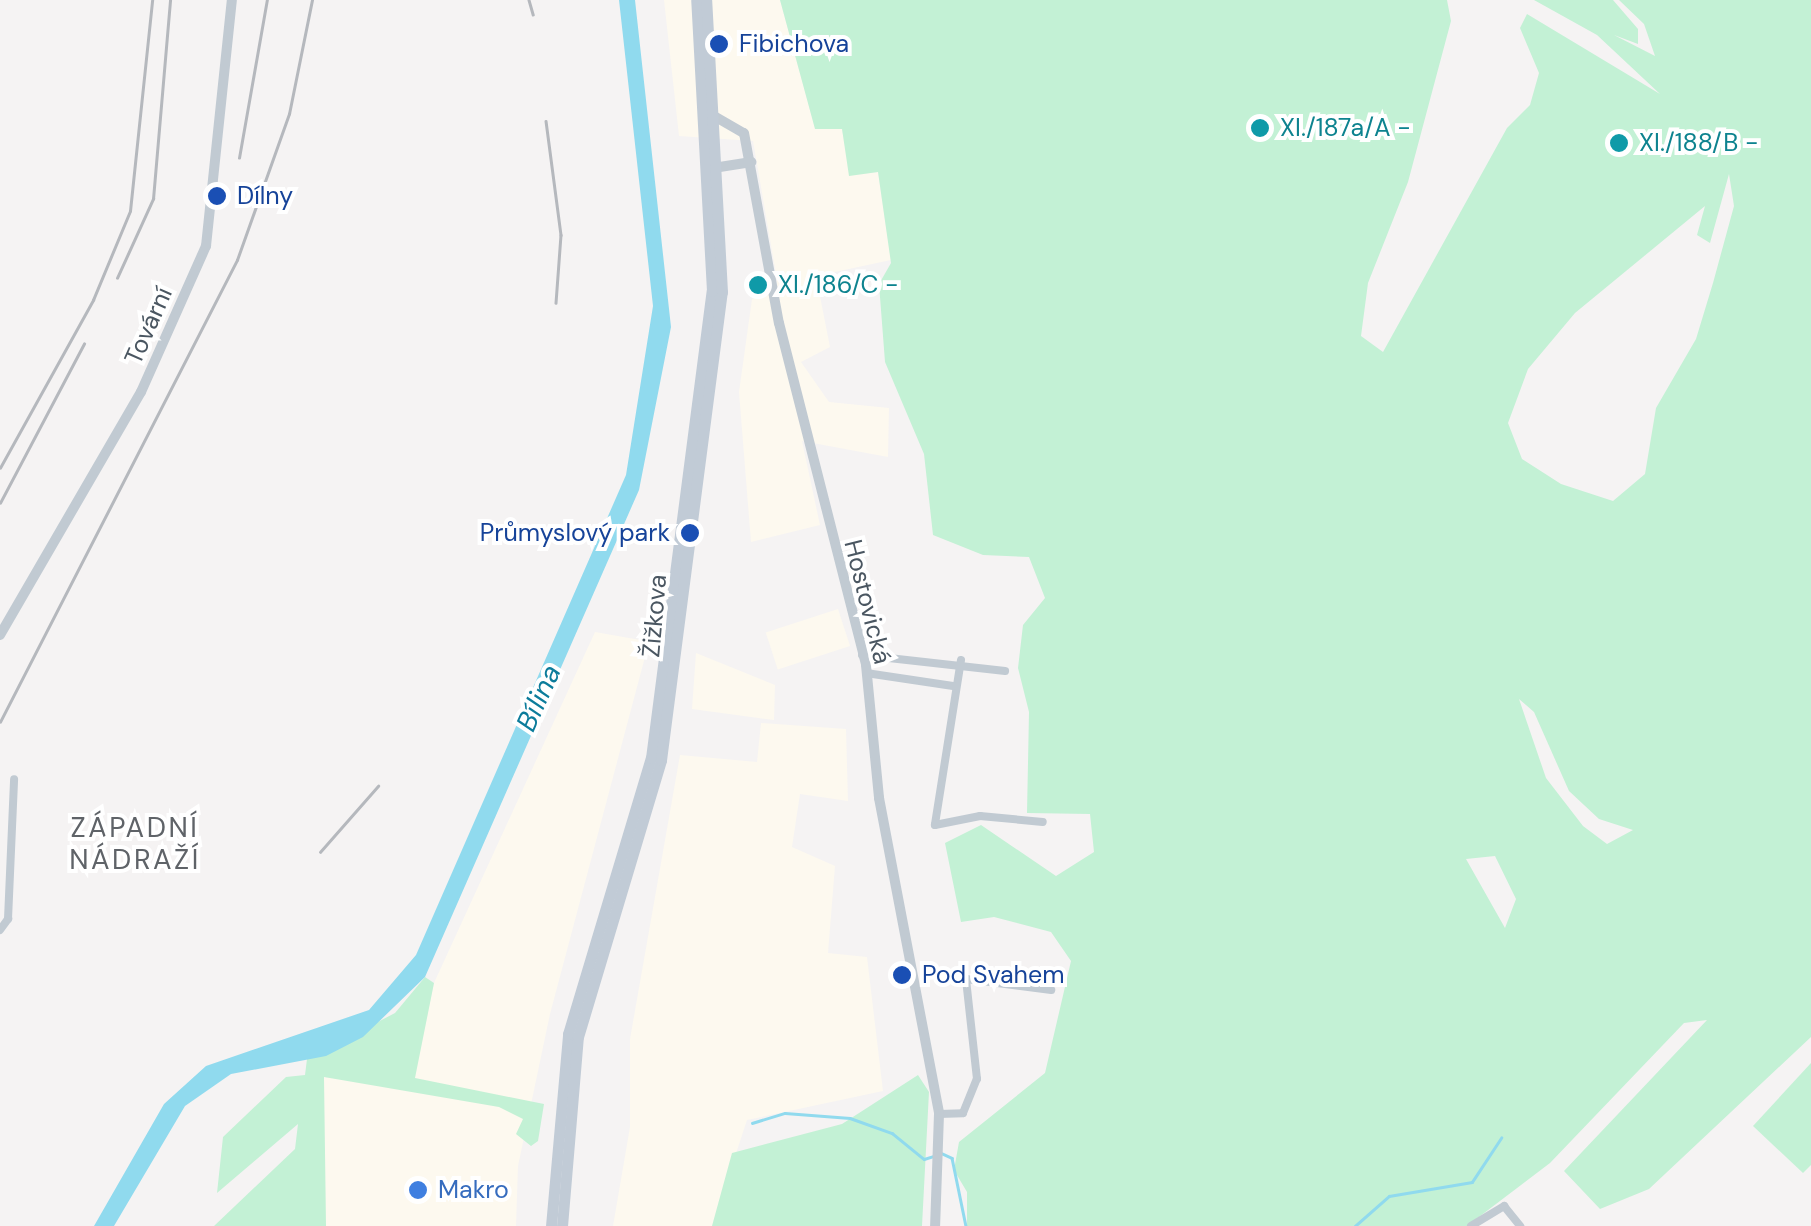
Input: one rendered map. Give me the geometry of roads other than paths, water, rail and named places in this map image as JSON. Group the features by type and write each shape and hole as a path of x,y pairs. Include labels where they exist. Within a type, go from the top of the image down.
{"main road":[{"name":"Žižkova","path":"551,1226 550,1196 568,1034 643,797 657,719 712,291 696,0"},
{"name":"Žižkova","path":"562,1226 578,1037 653,798 667,720 722,292 720,167 706,0"}],"street":[{"name":"Tovární","path":"0,635 128,417 203,254 232,0"},
{"name":"Hostovická","path":"714,116 744,133 780,323 866,673 879,798 939,1114 935,1226"},
{"path":"705,169 751,162"},
{"path":"862,655 961,660 1005,671"},
{"path":"961,660 953,686 935,825 980,816 1043,822"},
{"path":"866,673 953,686"},
{"path":"0,930 8,919 14,779"},
{"path":"939,1114 963,1114 976,1078 966,979 1051,990"},
{"path":"1471,1226 1504,1206 1520,1226"}],"water":[{"name":"Bílina","path":"619,0 635,0 671,327 639,490 425,977 363,1037 326,1056 231,1074 185,1106 114,1226 94,1226 164,1104 206,1066 369,1010 416,955 626,475 653,306"}],"waterway":[{"path":"752,1123 785,1113 850,1118 892,1133 924,1159 934,1156"},
{"path":"1355,1226 1389,1196 1472,1182 1501,1138"},
{"path":"941,1153 952,1158 966,1226"}],"railway":[{"path":"0,468 93,300 130,211 152,0"},
{"path":"117,278 153,199 170,0"},
{"path":"239,158 267,0"},
{"path":"0,722 237,260 289,114 312,0"},
{"path":"529,0 533,14"},
{"path":"546,121 561,235 556,303"},
{"path":"0,503 84,344"},
{"path":"320,852 378,786"}],"place":[{"name":"Fibichova","path":"719,44"},
{"name":"XI./187a/A -","path":"1260,128"},
{"name":"XI./188/B -","path":"1619,143"},
{"name":"Dílny","path":"217,196"},
{"name":"XI./186/C -","path":"758,285"},
{"name":"Průmyslový park","path":"690,533"},
{"name":"Pod Svahem","path":"902,975"},
{"name":"Makro","path":"418,1190"}],"district":[{"name":"ZÁPADNÍ NÁDRAŽÍ","path":"135,844"}]}
